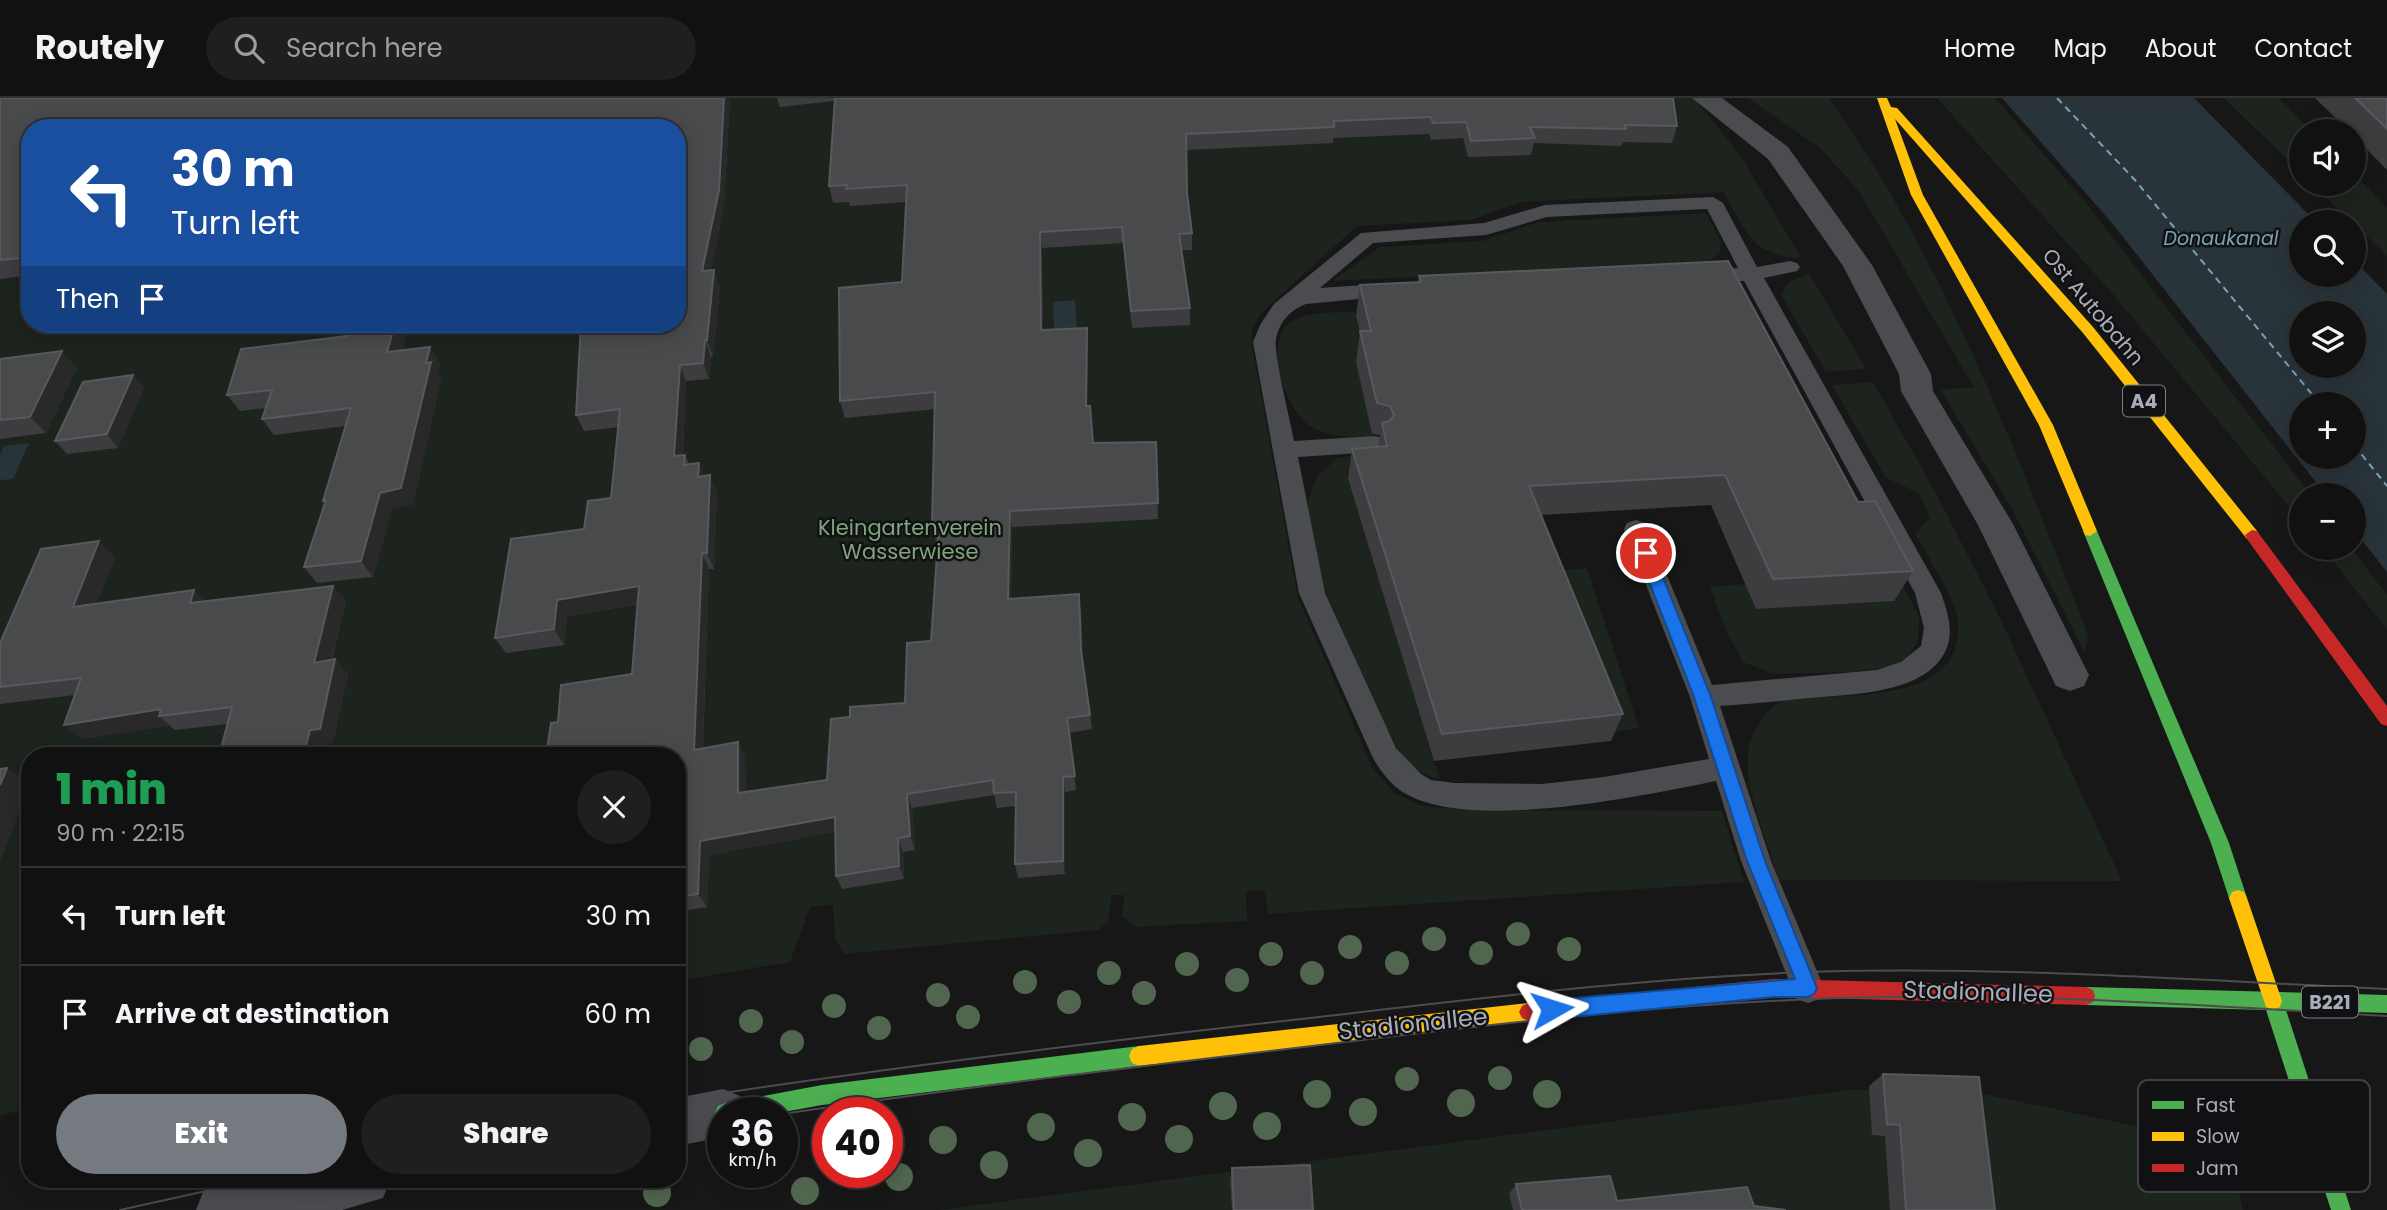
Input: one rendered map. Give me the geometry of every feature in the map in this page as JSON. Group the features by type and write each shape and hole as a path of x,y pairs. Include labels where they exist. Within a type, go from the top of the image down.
{"main road":[{"name":"Ost Autobahn","path":"1882,98 1985,211 2229,505 2309,607 2387,719"},
{"path":"1882,98 1917,195 2046,425 2220,843 2299,1080"},
{"name":"Stadionallee","path":"798,1100 1399,1024 1760,989 1808,988 2273,1001"},
{"name":"B221","path":"2273,1001 2387,1004"},
{"path":"2335,1192 2341,1210"}],"street":[{"path":"1705,98 1778,153 1857,265 1915,374 1917,391 1995,524 2070,675"},
{"name":"Stadionallee","path":"686,1120 707,1116"},
{"path":"221,1210 327,1188"}],"lane":[{"path":"1703,697 1877,681 1899,676 1919,667 1931,652 1938,634 1936,612 1928,593 1713,203 1545,211 1486,229 1368,237 1292,302 1269,326 1264,342 1312,593 1386,756 1399,773 1431,792 1452,796 1525,799 1616,788 1727,767"},
{"path":"1682,277 1751,274 1790,267"},
{"path":"1292,302 1333,293 1417,289"},
{"path":"1284,450 1375,444"},
{"path":"1636,529 1703,697 1756,861 1808,988"}],"green space":[{"name":"Kleingartenverein Wasserwiese","path":"0,98 1694,98 1741,156 1801,258 1771,253 1761,247 1745,229 1724,192 1521,202 1471,220 1357,226 1261,313 1252,329 1252,346 1298,597 1372,767 1394,793 1422,806 1466,810 1722,811 1744,882 1268,914 1265,890 1246,891 1247,921 1136,927 1122,916 1124,895 1112,895 1108,922 1098,930 844,954 835,937 833,905 810,907 790,962 686,979 686,747 21,747 21,1111 0,1115"},
{"path":"1748,98 1829,98 1870,161 1943,291 2005,427 2088,635 2085,653 2013,511 1940,389 1974,388 1859,191 1820,148"},
{"path":"1937,98 1995,98 2086,203 2302,483 2289,483 2289,507 2113,294"},
{"path":"2224,98 2278,98 2299,119 2289,119 2289,161"},
{"path":"2366,186 2387,208 2387,256 2366,236 2366,210 2339,210 2324,196 2366,196"},
{"path":"1706,213 1721,242 1720,252 1712,259 1696,263 1332,281 1380,247 1482,241 1539,222"},
{"path":"1809,273 1866,369 1826,372 1781,295 1788,283"},
{"path":"1355,312 1367,362 1356,362 1373,437 1333,435 1310,426 1292,406 1280,376 1278,344 1282,332 1291,322 1314,314"},
{"path":"1873,382 1932,486 1998,614 2122,881 1779,880 1753,799 1748,766 1749,744 1765,715 1777,704 1791,699 1860,695 1909,687 1930,678 1946,665 1956,646 1956,611 1915,534 1930,518 1918,493 1885,477 1832,385"},
{"path":"1377,451 1348,480 1440,780 1424,774 1408,763 1377,711 1323,586 1307,503 1317,477 1337,458"},
{"path":"1874,530 1919,616 1918,641 1909,655 1895,666 1852,672 1773,674 1743,662 1728,635 1710,587 1746,584 1757,609 1893,601"},
{"path":"2332,560 2360,560 2387,595 2387,630"},
{"path":"1587,568 1639,728 1607,733 1543,572"},
{"path":"1959,1089 2138,1126 2138,1192 2239,1192 2243,1210 939,1210 1850,1090"}],"water":[{"name":"Donaukanal","path":"2002,98 2194,98 2304,210 2289,210 2289,287 2366,287 2366,272 2387,294 2387,572 2366,545 2366,483 2317,483 2306,469 2366,469 2366,392 2289,392 2289,448 2112,223"},
{"path":"1075,300 1077,328 1054,329 1053,302"},
{"path":"29,443 13,479 0,480 0,455 4,446"}],"building":[{"path":"0,98 724,98 719,190 702,271 714,270 707,340 703,363 680,365 674,456 685,455 684,465 699,463 698,477 710,475 707,553 702,553 694,750 738,742 738,793 827,780 831,719 850,717 850,707 905,703 907,643 931,641 939,525 932,525 935,392 840,401 839,288 902,282 907,185 846,189 847,185 829,186 835,98 1673,98 1677,126 1625,125 1626,129 1530,127 1535,138 1471,141 1466,122 1433,123 1431,117 1334,121 1334,127 1186,134 1187,193 1192,233 1179,234 1190,308 1131,311 1122,227 1040,232 1041,330 1087,328 1086,406 1090,406 1093,443 1156,442 1158,503 1010,511 1008,599 1079,594 1081,650 1090,715 1067,718 1075,776 1063,777 1063,861 1015,864 1016,792 994,793 993,780 907,794 910,836 898,838 899,866 836,876 835,817 700,841 698,894 686,896 686,747 547,747 551,723 558,722 561,685 632,674 639,586 557,600 554,629 495,638 511,539 584,529 588,501 611,498 620,409 576,415 581,333 686,333 686,119 21,119 21,258 0,260"},
{"path":"2355,98 2387,98 2387,129 2377,119"},
{"path":"1728,261 1858,502 1875,501 1913,571 1773,579 1725,475 1529,486 1623,714 1442,734 1352,449 1387,446 1382,423 1390,421 1394,415 1390,406 1377,403 1360,331 1371,331 1360,285 1421,282 1419,276"},
{"path":"348,333 392,333 387,352 430,347 426,363 431,362 401,488 380,493 361,561 304,567 326,500 323,501 351,408 262,419 272,390 227,395 241,349 347,336"},
{"path":"62,351 30,417 0,420 0,359"},
{"path":"133,375 107,434 55,441 83,382"},
{"path":"99,541 73,607 194,590 190,603 333,586 314,663 335,659 320,729 310,730 305,747 221,747 232,707 159,716 161,709 64,725 81,678 0,687 0,641 41,549"},
{"path":"7,768 0,785 0,769"},
{"path":"1883,1074 1979,1077 1995,1210 1906,1210 1900,1125 1887,1124"},
{"path":"1310,1165 1313,1210 1234,1210 1232,1168"},
{"path":"1610,1176 1617,1201 1747,1187 1754,1206 1786,1210 1522,1210 1516,1184"}],"ferry route":[{"path":"2057,98 2135,180 2310,392"},
{"path":"2366,460 2387,486"}],"tram line":[{"path":"686,1099 1158,1035 1564,990 1748,975 1881,971 2026,972 2387,989"},
{"path":"798,1112 1047,1078 1455,1029 1742,1003 1885,997 2011,997 2387,1016"},
{"path":"686,1129 707,1126"},
{"path":"120,1210 220,1188"},
{"path":"268,1210 374,1188"}],"traffic: fast":[{"path":"2090,531 2220,843 2238,898"},
{"path":"2086,996 2273,1001"},
{"path":"2299,1080 2273,1001 2387,1004"},
{"path":"798,1099 1139,1056"},
{"path":"2335,1192 2341,1210"}],"traffic: slow":[{"path":"1882,98 1917,195 2046,425 2090,531"},
{"path":"1893,110 2088,330 2252,535"},
{"path":"2238,898 2273,1001"},
{"path":"1139,1056 1529,1012"}],"traffic: jam":[{"path":"2252,535 2387,719"},
{"path":"1529,1012 1774,988 2086,996"}],"route":[{"path":"1552,1009 1774,988 1808,988 1756,861 1703,697 1646,553"}]}
